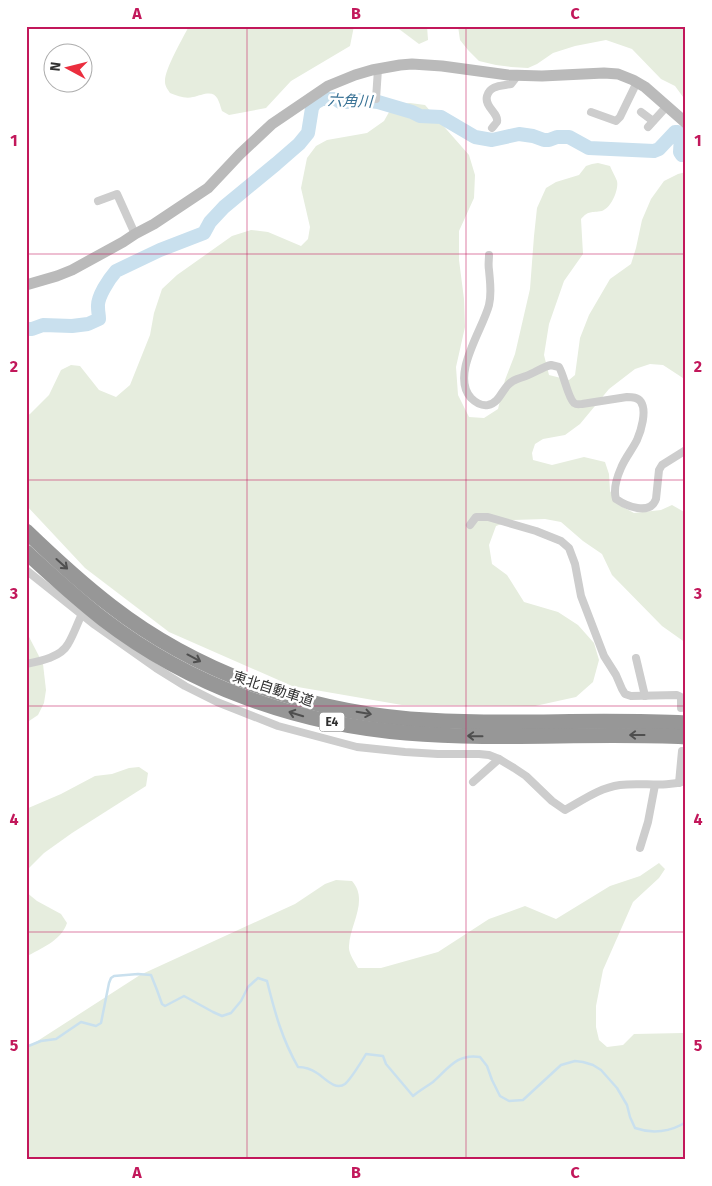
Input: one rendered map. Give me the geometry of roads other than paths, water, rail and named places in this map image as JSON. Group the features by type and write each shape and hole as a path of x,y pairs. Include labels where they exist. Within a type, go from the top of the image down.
{"highway":[{"name":"東北自動車道","path":"26,531 84,584 141,627 200,661 275,692 311,702 372,714 409,718 477,722 620,721 686,724"},
{"name":"東北自動車道","path":"26,552 104,620 164,659 201,679 239,695 305,716 335,723 406,733 476,736 651,735 684,744"},
{"path":"477,722 683,711"}],"street":[{"path":"26,285 72,270 154,224 208,188 272,124 319,92 346,78 378,69 400,65 423,65 518,75 542,76 604,73 625,76 645,87 686,123"},
{"path":"376,98 378,69"},
{"path":"492,128 497,118 489,106 487,100 488,93 495,87 511,84 518,75"},
{"path":"591,112 616,121 620,117 637,82"},
{"path":"641,112 650,124 667,106"},
{"path":"98,201 117,194 135,234"},
{"path":"489,255 490,303 464,373 465,386 473,400 482,405 491,404 517,378 551,365 559,367 570,398 574,403 582,404 627,397 639,399 644,409 640,431 621,466 615,490 616,499 626,505 643,508 651,507 655,503 659,470 662,465 686,450"},
{"path":"470,526 476,517 488,517 562,541 569,548 580,596 604,656 622,689 631,696 677,695 681,697 683,711"},
{"path":"26,570 95,625 156,668 185,686 217,702 278,726 357,747 438,754 490,755 520,772 552,801 565,810 603,788 621,785 655,785 682,782 684,744"},
{"path":"26,664 42,661 62,652 68,645 82,614"},
{"path":"636,658 646,696"},
{"path":"473,782 499,759"},
{"path":"640,848 648,822 655,785"}],"waterway":[{"name":"六角川","path":"26,329 43,325 72,326 88,324 99,319 99,298 116,271 160,250 204,233 210,222 224,207 299,144 308,133 312,108 315,103 322,99 336,99 340,102 361,100 378,102 420,116 441,117 475,137 492,140 519,134 544,140 569,137 589,148 654,151 659,149 675,132 678,132 681,136 680,152 682,155 686,155"},
{"path":"26,1047 41,1041 56,1039 81,1022 96,1026 101,1023 109,983 114,976 151,975 162,1004 165,1006 184,996 222,1016 231,1013 241,1001 248,987 258,978 267,981 280,1026 298,1067 312,1070 334,1085 341,1086 345,1084 366,1054 383,1056 386,1064 413,1096 433,1082 448,1067 465,1057 472,1056 480,1057 487,1066 500,1096 509,1101 523,1100 561,1065 575,1061 593,1065 601,1070 617,1088 627,1105 635,1128 661,1131 674,1128 686,1122"}]}
